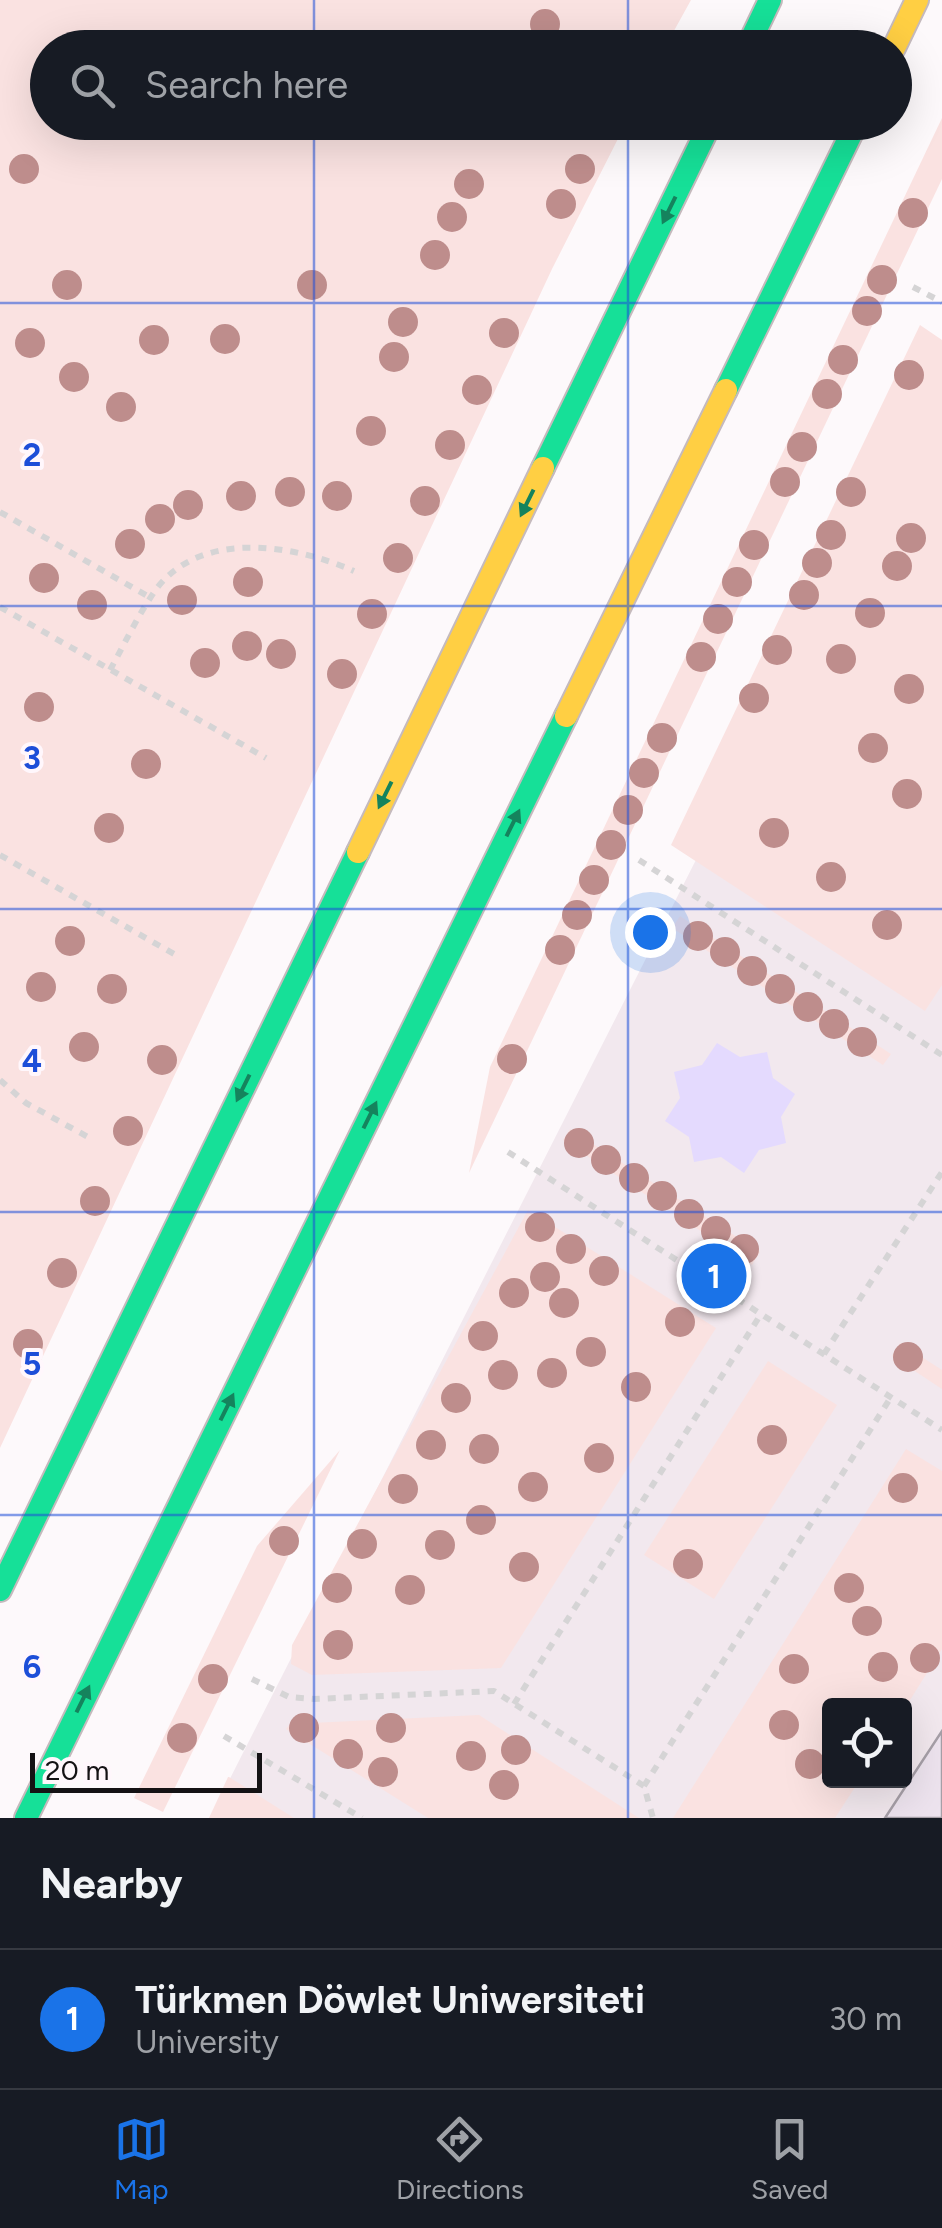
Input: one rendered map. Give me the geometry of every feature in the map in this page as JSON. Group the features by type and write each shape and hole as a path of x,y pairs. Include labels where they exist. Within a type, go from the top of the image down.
{"main road":[{"path":"756,30 770,0"},
{"path":"903,30 917,0"},
{"path":"0,1590 702,140"},
{"path":"26,1818 848,140"}],"path":[{"path":"914,287 942,302"},
{"path":"0,512 152,598"},
{"path":"110,670 152,598 173,572 192,561 243,548 295,550 354,571"},
{"path":"0,607 266,758"},
{"path":"1,858 174,954"},
{"path":"639,860 941,1051"},
{"path":"0,1080 38,1110 88,1136"},
{"path":"508,1152 942,1430"},
{"path":"824,1354 942,1172"},
{"path":"514,1704 762,1314"},
{"path":"644,1786 891,1397"},
{"path":"252,1678 289,1697 314,1699 494,1692 644,1786 654,1818"},
{"path":"224,1736 362,1818"}],"shaded area":[{"path":"0,0 691,0 674,30 30,30 30,140 617,140 552,269 0,1448"},
{"path":"942,118 942,179 469,1173 490,1067"},
{"path":"920,325 942,340 942,985 925,1011 671,845"},
{"path":"942,388 942,1818 210,1818 703,846"},
{"path":"680,916 891,1054 883,1065 672,928"},
{"path":"717,1043 740,1057 767,1052 773,1078 795,1094 781,1117 786,1143 759,1150 744,1173 721,1157 694,1162 689,1137 665,1121 680,1098 674,1072 702,1065"},
{"path":"570,1129 760,1252 752,1265 563,1140"},
{"path":"528,1210 716,1328 501,1668 312,1675 291,1664 292,1645"},
{"path":"900,1343 942,1370 942,1389 892,1356"},
{"path":"768,1361 837,1405 714,1599 644,1555"},
{"path":"906,1449 942,1471 942,1649 911,1698 822,1698 822,1788 854,1788 835,1818 673,1818"},
{"path":"340,1450 163,1812 134,1798 257,1546"},
{"path":"479,1715 639,1818 428,1818 286,1729 290,1724"},
{"path":"229,1777 294,1818 209,1818"}],"building":[{"path":"942,1731 942,1818 885,1818 905,1788 912,1788 912,1777"}],"traffic: fast":[{"path":"756,30 770,0"},
{"path":"543,468 702,140"},
{"path":"726,390 848,140"},
{"path":"26,1818 566,716"},
{"path":"0,1590 358,852"}],"traffic: slow":[{"path":"903,30 917,0"},
{"path":"566,716 726,390"},
{"path":"358,852 543,468"}],"place":[{"name":"Türkmen Döwlet Uniwersiteti","path":"714,1276"}]}
